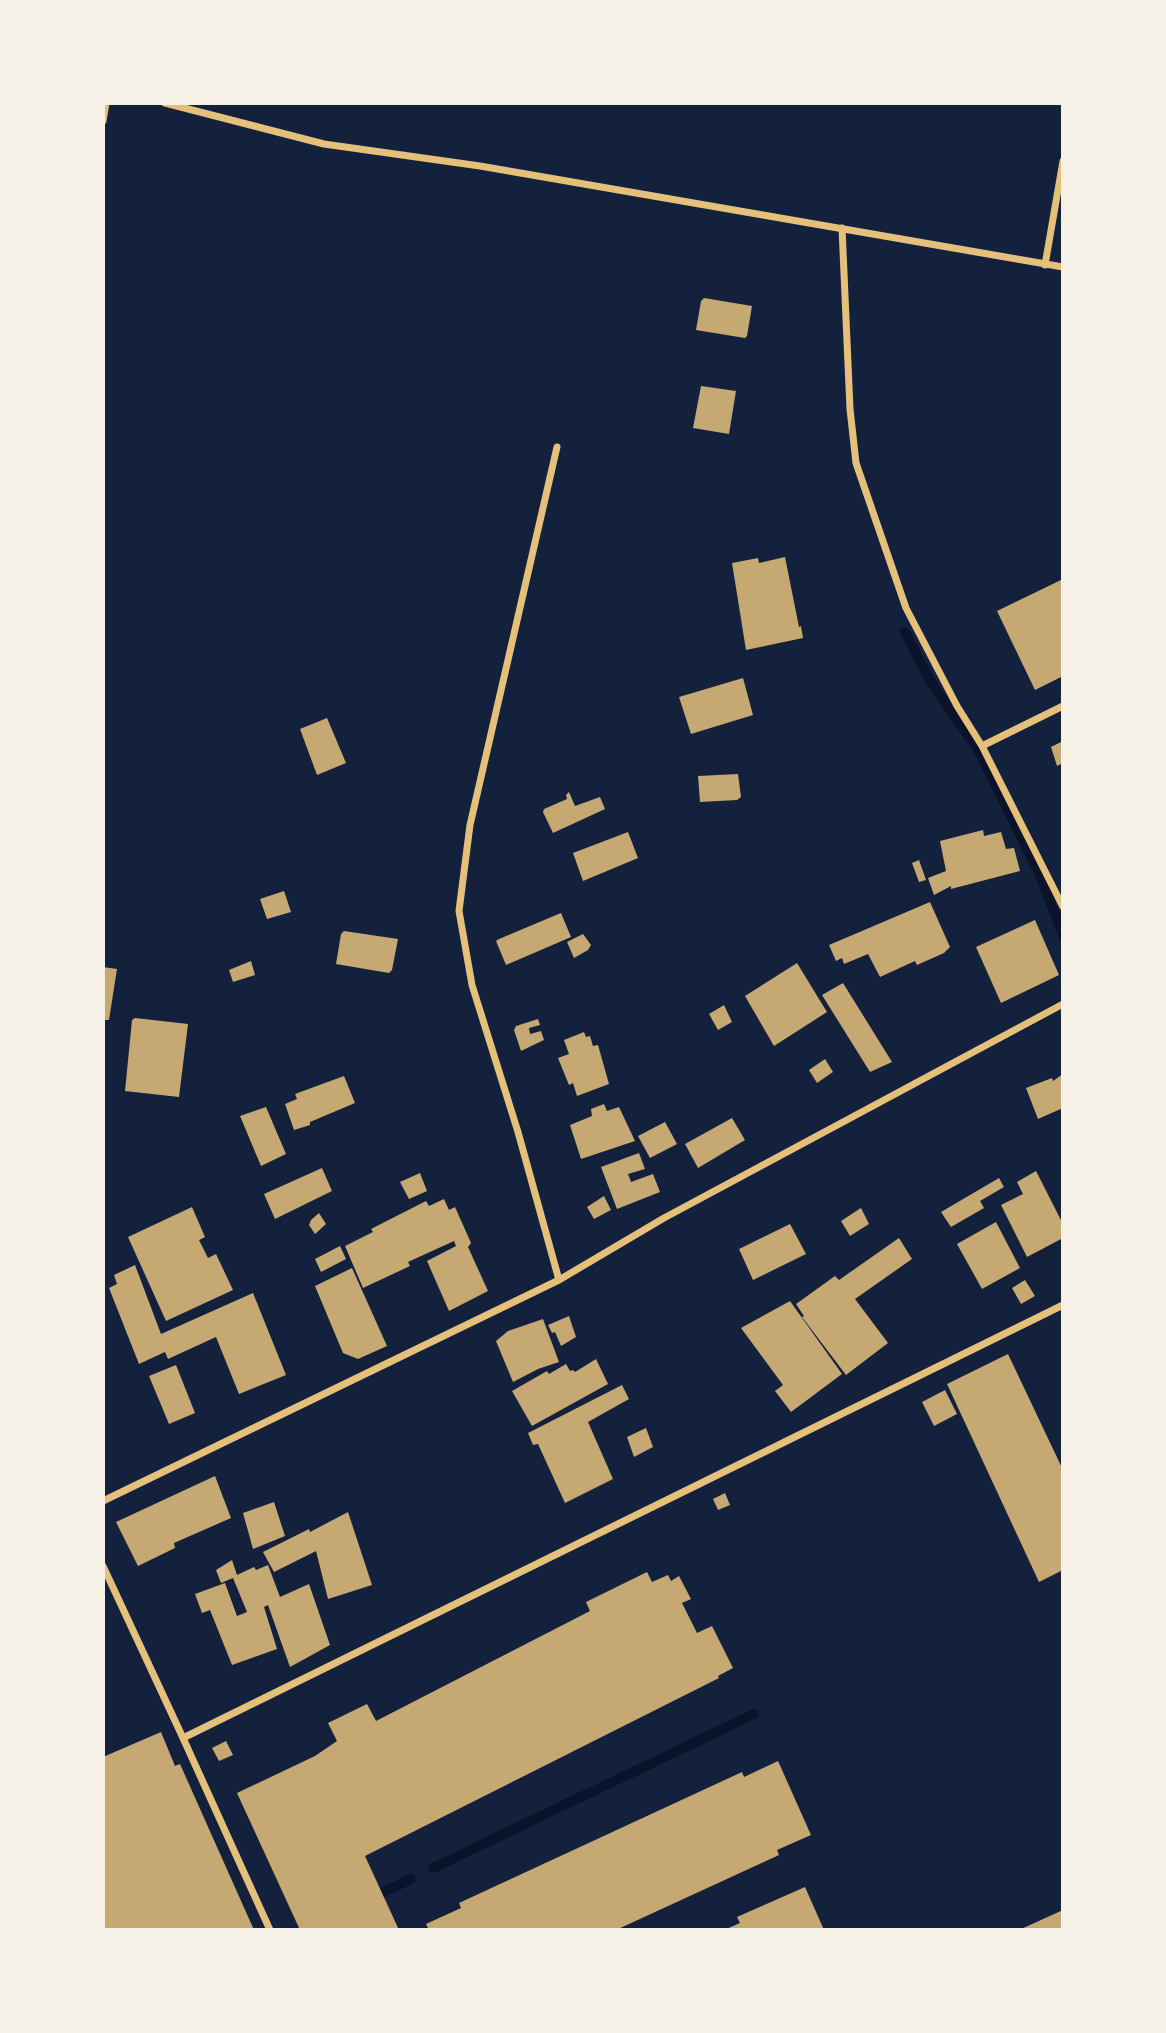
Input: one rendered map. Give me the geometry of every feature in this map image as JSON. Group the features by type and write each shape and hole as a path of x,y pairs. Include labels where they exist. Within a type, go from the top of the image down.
{"street":[{"path":"103,121 106,103"},
{"path":"166,103 324,144 480,166 1063,267"},
{"path":"1045,265 1063,161"},
{"path":"842,228 850,409 856,463 906,608 957,706 982,746 1063,907"},
{"path":"557,446 470,825 459,911 472,985 559,1280"},
{"path":"982,746 1063,706"},
{"path":"103,1501 559,1280 664,1218 1063,1004"},
{"path":"183,1738 1063,1305"},
{"path":"103,1566 270,1930"}],"building":[{"path":"704,298 752,306 747,336 745,338 696,330 701,301"},
{"path":"701,386 736,391 729,434 693,428"},
{"path":"785,557 803,638 746,650 732,563 758,558 759,563"},
{"path":"1063,579 1063,676 1035,690 997,611"},
{"path":"743,678 753,715 691,734 679,697"},
{"path":"327,718 346,763 317,775 300,729"},
{"path":"1063,741 1063,763 1057,766 1051,747"},
{"path":"738,774 741,797 737,800 700,802 698,776"},
{"path":"569,792 575,806 600,797 605,809 553,833 544,809 567,799"},
{"path":"983,830 984,836 1001,832 1006,849 1014,848 1020,871 951,889 951,886 934,895 928,878 946,871 940,841"},
{"path":"628,832 638,858 583,881 573,853"},
{"path":"919,860 926,880 919,882 912,863"},
{"path":"284,891 291,912 267,919 260,899"},
{"path":"930,902 950,947 944,953 917,965 915,961 880,977 868,954 844,964 842,958 836,961 829,945"},
{"path":"561,913 571,937 506,965 496,941"},
{"path":"1035,920 1059,975 1001,1003 976,947"},
{"path":"344,931 398,939 392,970 389,973 336,964 341,934"},
{"path":"583,934 591,945 588,950 574,958 567,942"},
{"path":"251,961 255,975 233,982 229,970"},
{"path":"797,963 827,1012 774,1046 745,996"},
{"path":"103,967 117,969 109,1020 103,1020"},
{"path":"843,983 892,1062 870,1072 822,995"},
{"path":"724,1005 732,1022 718,1030 709,1014"},
{"path":"135,1018 188,1024 179,1097 125,1091 132,1020"},
{"path":"538,1019 540,1025 529,1028 530,1034 541,1031 544,1040 521,1051 514,1030 516,1026"},
{"path":"584,1032 586,1037 590,1036 593,1046 598,1045 609,1084 577,1096 573,1083 569,1085 558,1058 569,1054 564,1040"},
{"path":"825,1059 833,1072 817,1083 809,1070"},
{"path":"1063,1074 1063,1108 1038,1119 1026,1088 1052,1078 1053,1081"},
{"path":"344,1076 355,1103 294,1130 285,1104 297,1099 295,1094"},
{"path":"604,1104 607,1111 619,1107 635,1141 581,1159 570,1125 592,1116 591,1109"},
{"path":"266,1107 286,1154 261,1166 240,1116"},
{"path":"732,1118 745,1140 698,1168 685,1144"},
{"path":"665,1122 677,1144 650,1158 638,1136"},
{"path":"639,1153 645,1169 628,1174 631,1182 653,1174 660,1192 617,1209 601,1167"},
{"path":"322,1168 332,1191 275,1219 264,1194"},
{"path":"1036,1171 1063,1224 1063,1238 1027,1257 1001,1205 1023,1194 1017,1182"},
{"path":"420,1173 427,1191 409,1199 400,1182"},
{"path":"999,1178 1004,1187 980,1201 984,1208 951,1227 941,1212"},
{"path":"604,1196 611,1210 594,1219 587,1207"},
{"path":"444,1199 449,1210 455,1207 471,1243 468,1247 488,1291 449,1311 427,1261 456,1246 454,1241 408,1262 410,1266 363,1288 345,1246 373,1232 371,1229 426,1201 429,1206"},
{"path":"192,1207 205,1237 199,1240 208,1258 216,1254 233,1290 166,1321 128,1237"},
{"path":"861,1208 869,1224 850,1236 841,1221"},
{"path":"319,1213 326,1224 315,1234 309,1225"},
{"path":"996,1222 1020,1268 982,1289 957,1244"},
{"path":"790,1224 806,1254 753,1280 739,1249"},
{"path":"899,1238 912,1259 855,1299 888,1343 846,1375 802,1317 804,1316 796,1304 835,1276 839,1280"},
{"path":"340,1246 346,1259 321,1272 315,1259"},
{"path":"135,1265 161,1334 253,1293 286,1375 239,1394 216,1337 168,1359 165,1352 139,1364 109,1288 117,1284 114,1275"},
{"path":"352,1268 387,1346 358,1359 343,1353 315,1286"},
{"path":"1025,1280 1035,1296 1021,1304 1012,1288"},
{"path":"790,1301 842,1374 791,1412 775,1391 783,1385 741,1328"},
{"path":"569,1316 576,1337 561,1346 555,1332 552,1333 548,1325"},
{"path":"543,1319 559,1362 513,1382 496,1341 508,1331"},
{"path":"1008,1354 1063,1470 1063,1570 1039,1582 947,1384"},
{"path":"596,1359 608,1384 532,1426 512,1391 547,1371 549,1374 566,1364 570,1371 575,1372"},
{"path":"176,1365 195,1413 169,1424 149,1376"},
{"path":"622,1385 629,1399 588,1422 613,1479 565,1503 538,1444 533,1445 528,1433"},
{"path":"945,1390 957,1414 934,1426 922,1402"},
{"path":"646,1428 653,1447 634,1457 627,1437"},
{"path":"215,1476 231,1518 174,1543 175,1548 138,1566 116,1522"},
{"path":"725,1493 730,1505 718,1510 713,1499"},
{"path":"274,1502 285,1536 253,1549 243,1513"},
{"path":"348,1512 372,1585 328,1599 316,1551 274,1572 263,1552"},
{"path":"232,1560 237,1575 254,1567 256,1570 268,1565 280,1597 309,1584 330,1645 290,1667 268,1605 264,1607 277,1649 232,1665 210,1610 202,1613 195,1594 225,1583 237,1616 247,1612 233,1578 221,1583 216,1570"},
{"path":"647,1572 652,1582 668,1575 671,1581 679,1576 691,1599 682,1603 697,1633 712,1626 733,1668 718,1676 719,1678 365,1856 399,1930 300,1930 237,1793 315,1756 337,1741 328,1723 367,1704 376,1721 590,1611 586,1602"},
{"path":"161,1732 175,1766 180,1764 254,1930 103,1930 103,1757"},
{"path":"226,1741 233,1755 219,1761 212,1748"},
{"path":"778,1761 811,1835 777,1850 779,1855 616,1930 429,1930 426,1924 461,1908 459,1903 742,1772 744,1777"},
{"path":"805,1887 824,1930 724,1930 740,1923 737,1917"},
{"path":"1063,1910 1063,1930 1019,1930"}],"waterway":[{"path":"905,632 931,682 979,751 1040,875 1063,935"},
{"path":"433,1868 754,1714"},
{"path":"369,1899 411,1879"}]}
